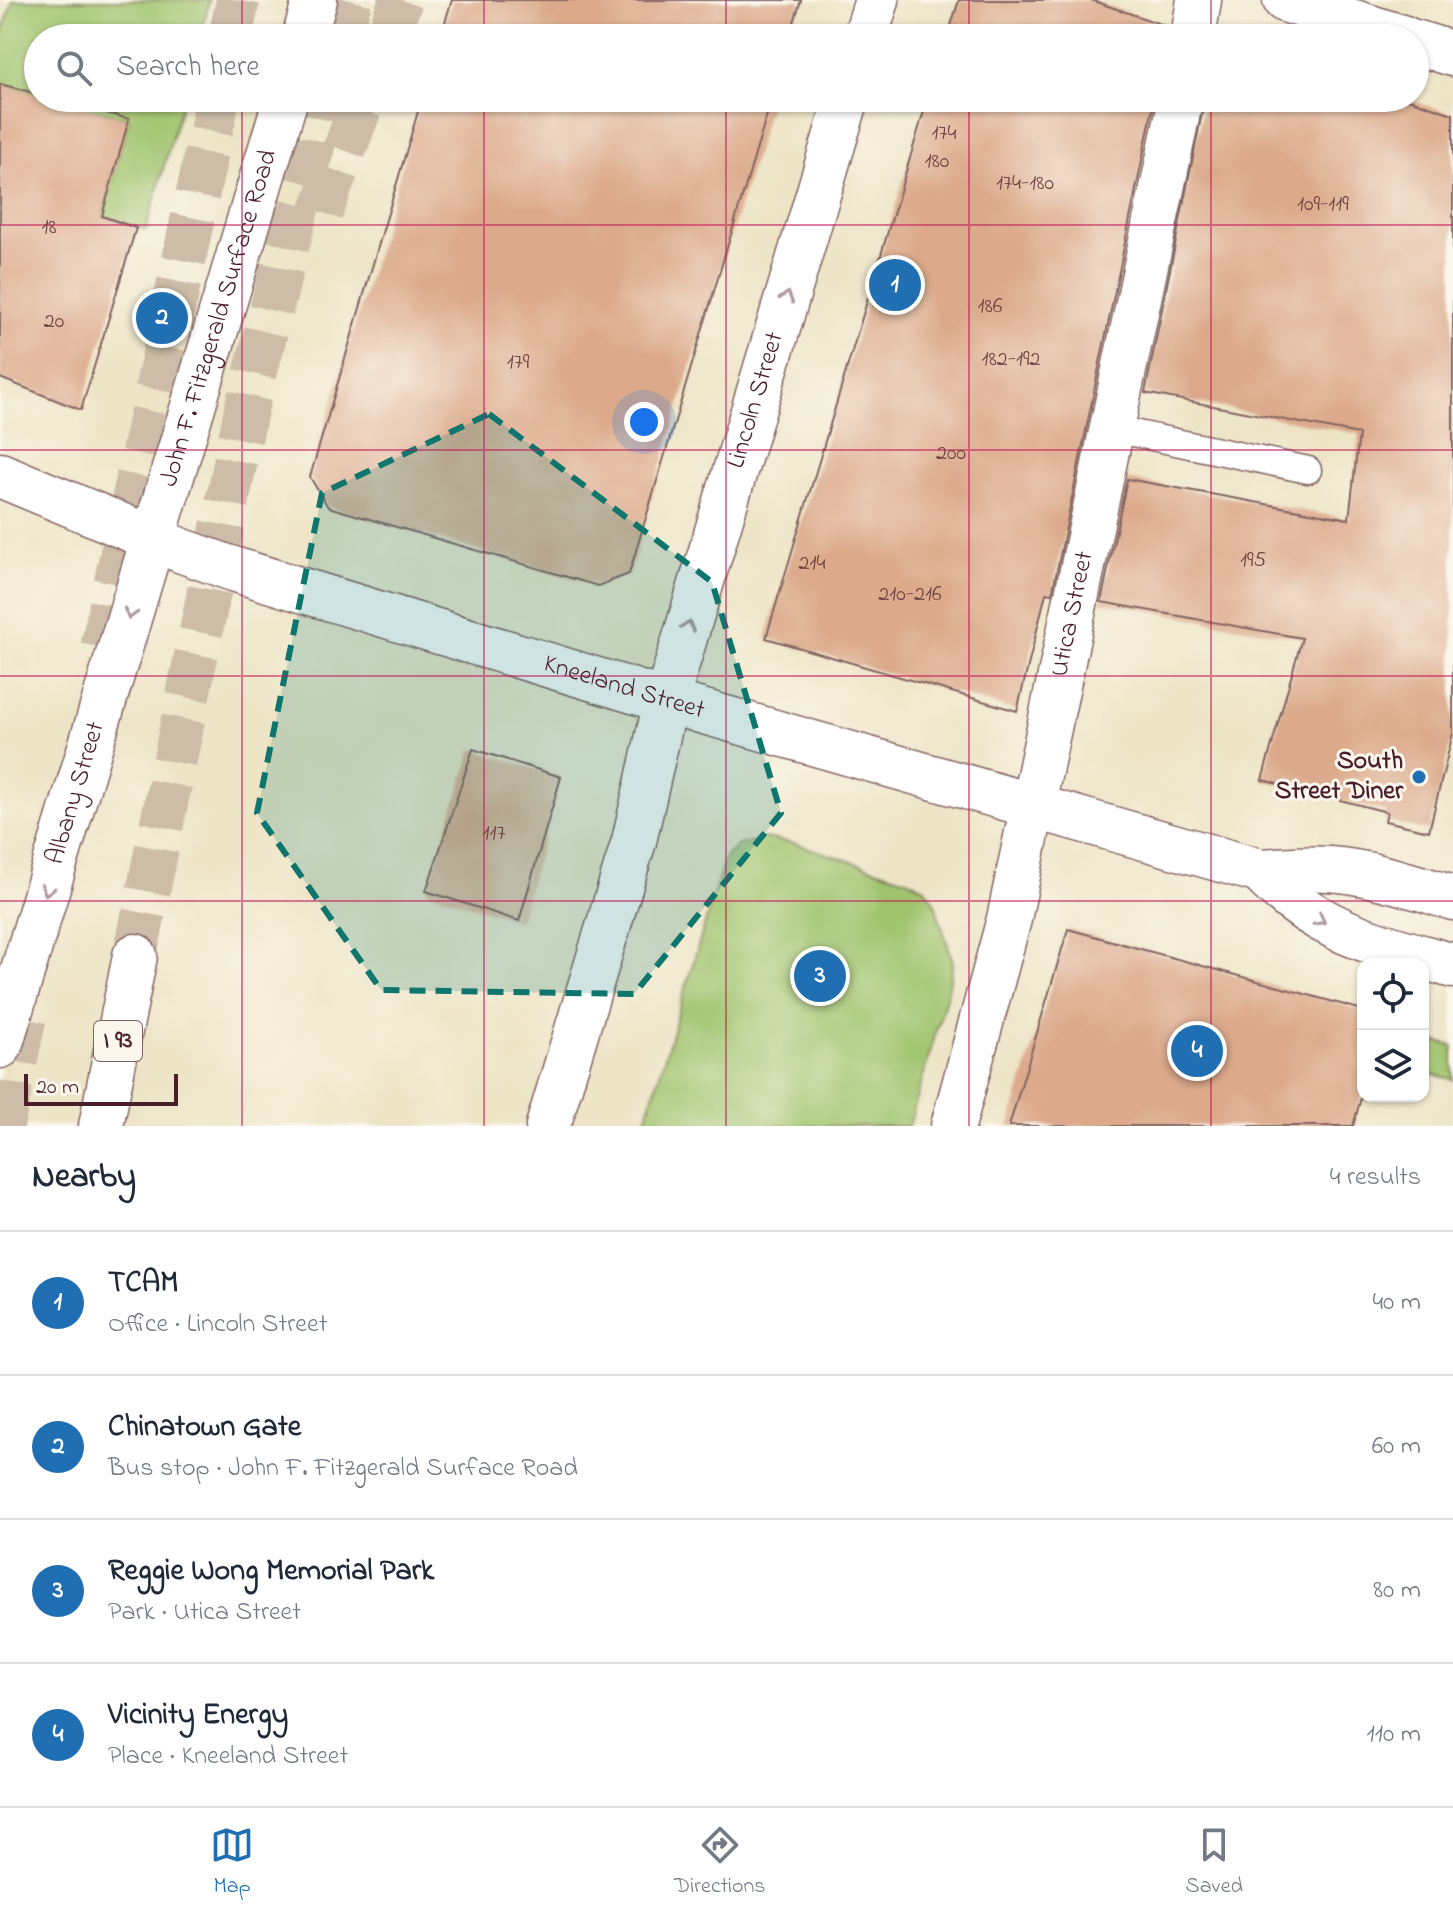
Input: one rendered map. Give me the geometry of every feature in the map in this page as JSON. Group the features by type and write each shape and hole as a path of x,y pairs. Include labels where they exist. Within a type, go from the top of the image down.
{"main road":[{"path":"308,24 315,0"},
{"path":"869,24 877,0"},
{"path":"1195,24 1199,0"},
{"path":"1285,0 1360,24"},
{"path":"1429,46 1453,54"},
{"name":"John F. Fitzgerald Surface Road","path":"153,539 282,112"},
{"name":"Lincoln Street","path":"548,1126 634,841 666,701 843,112"},
{"name":"Utica Street","path":"953,1126 1001,956 1178,112"},
{"name":"Kneeland Street","path":"0,475 233,569 666,701 1260,871 1351,871 1453,898"},
{"name":"Albany Street","path":"0,1046 153,539"},
{"name":"Kneeland Street","path":"1260,871 1294,905 1315,918 1368,940 1453,966"},
{"name":"I 93","path":"101,1126 135,956"}],"lane":[{"path":"1114,429 1308,470"}],"highlighted area":[{"path":"489,414 712,582 781,813 634,994 381,990 257,813 322,493"}],"green space":[{"path":"13,0 210,0 203,24 24,24 24,90 0,84 0,40"},
{"path":"103,112 179,112 146,230 102,216 129,119"},
{"path":"766,838 796,844 907,879 925,888 935,904 953,962 948,990 909,1126 644,1126 725,857 738,845"},
{"path":"1431,1040 1453,1046 1453,1080 1429,1073"}],"building":[{"path":"452,0 801,0 793,24 444,24"},
{"path":"959,0 1091,0 1160,24 951,24"},
{"path":"0,84 24,90 24,112 103,112 129,119 102,216 136,228 81,410 0,378"},
{"path":"1429,106 1453,114 1453,733 1429,831 1385,821 1387,812 1262,780 1302,638 1101,602 1127,479 1349,519 1359,434 1145,393 1202,112 1429,112"},
{"path":"418,112 768,112 629,574 598,586 328,507 310,477"},
{"path":"924,112 1152,112 1052,594 1046,593 1017,711 766,638"},
{"path":"473,749 561,777 519,921 426,891"},
{"path":"1068,929 1357,1008 1357,1102 1360,1102 1353,1126 1009,1126"}],"tunnel":[{"path":"233,24 238,0"},
{"path":"344,24 350,0"},
{"path":"392,24 401,0"},
{"path":"102,648 215,112"},
{"path":"135,956 246,410 321,112"},
{"path":"321,212 359,112"},
{"path":"2,1126 28,1001"}],"place":[{"name":"TCAM","path":"895,285"},
{"name":"Chinatown Gate","path":"162,318"},
{"name":"South Street Diner","path":"1419,777"},
{"name":"Reggie Wong Memorial Park","path":"820,976"},
{"name":"Vicinity Energy","path":"1197,1051"}]}
